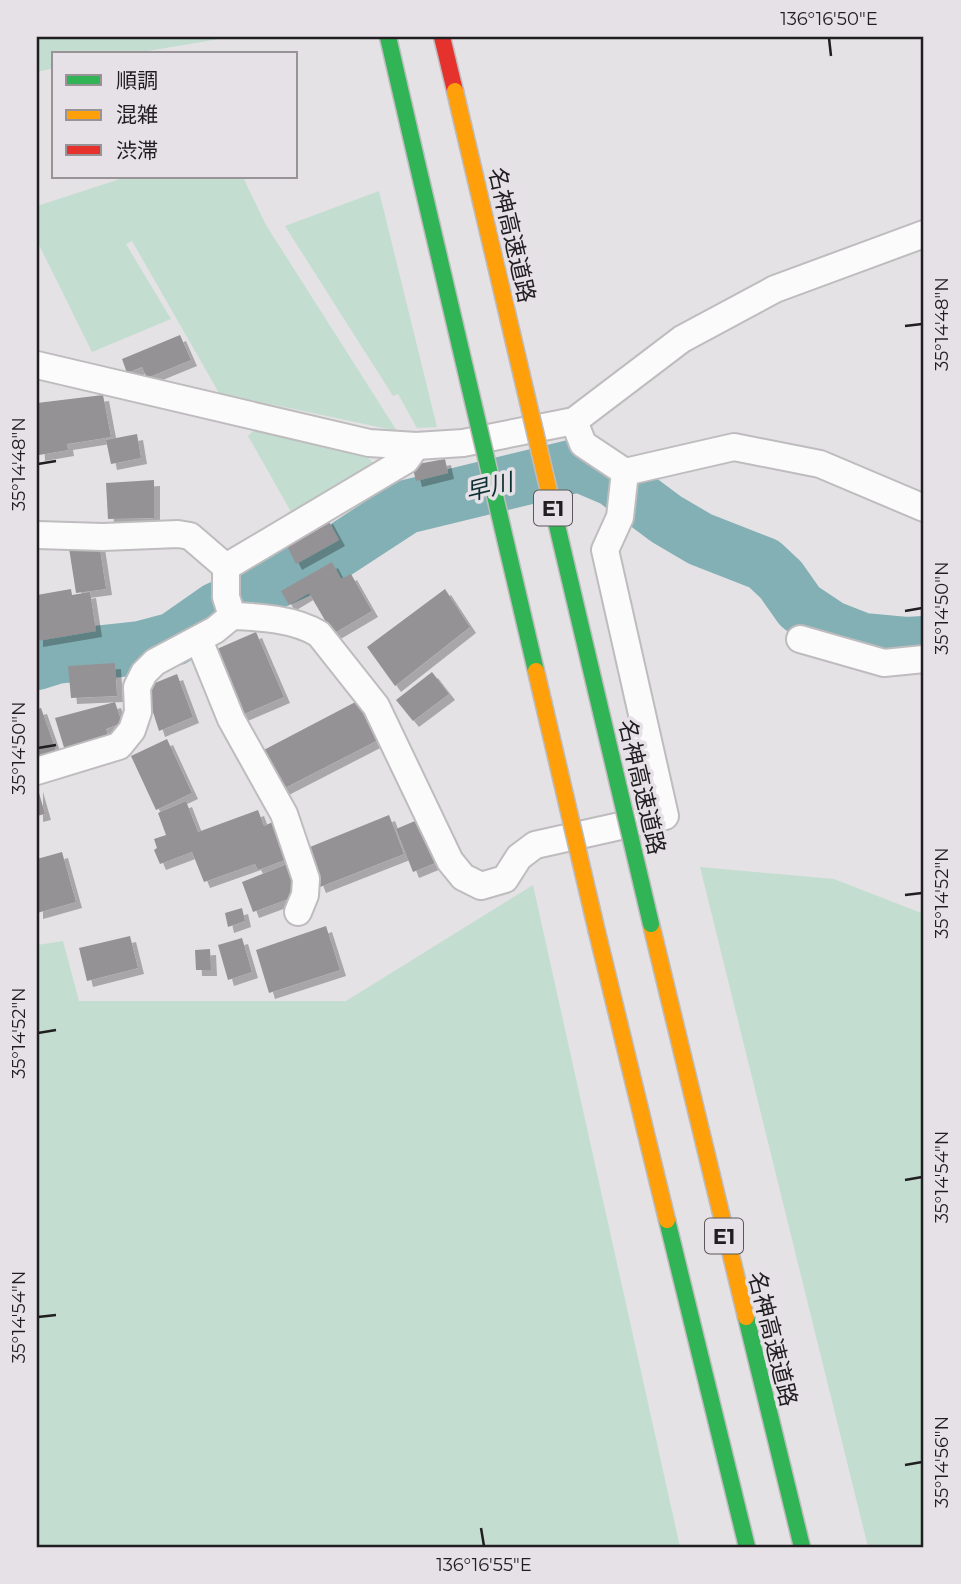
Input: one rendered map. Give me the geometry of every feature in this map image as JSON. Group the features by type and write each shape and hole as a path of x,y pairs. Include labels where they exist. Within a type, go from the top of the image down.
{"highway":[{"name":"E1","path":"387,37 597,932 747,1547"},
{"name":"名神高速道路","path":"442,37 651,924 802,1547"}],"street":[{"path":"37,365 369,443 416,446 463,443 574,421 681,339 751,301 775,289 924,234"},
{"path":"574,421 583,444 624,483"},
{"path":"226,567 406,460 416,446"},
{"path":"624,483 734,447 820,464 924,508"},
{"path":"229,608 309,628 319,634 381,714 450,861 463,877 481,886 505,879 519,857 535,845 665,816 605,550 620,517 624,483"},
{"path":"37,534 103,537 178,534 190,536 226,567 229,608 199,640 155,662 144,673 137,687 138,712 132,730 119,746 37,771"},
{"path":"800,639 884,663 924,659"},
{"path":"199,640 231,719 284,814 306,879 305,895 298,912"}],"green space":[{"path":"37,37 231,37 142,52 52,52 52,68 37,72"},
{"path":"123,178 243,178 266,225 397,431 219,393 132,241 126,244 171,319 92,352 37,241 37,206"},
{"path":"379,191 437,427 417,428 398,394 393,396 285,226"},
{"path":"254,430 366,456 378,467 294,517 248,436"},
{"path":"700,867 834,879 924,914 924,1547 868,1547"},
{"path":"533,885 680,1547 37,1547 37,945 63,941 79,1001 346,1001"}],"building":[{"path":"180,335 191,360 147,378 142,367 127,373 122,359"},
{"path":"103,395 111,437 67,444 68,450 39,455 37,403"},
{"path":"137,434 141,458 111,464 106,440"},
{"path":"445,459 448,473 416,481 412,465"},
{"path":"154,480 154,518 108,519 106,483"},
{"path":"327,518 339,540 296,564 285,542"},
{"path":"99,543 106,589 76,593 69,548"},
{"path":"332,562 341,579 351,574 372,611 333,634 309,593 289,605 281,591"},
{"path":"71,589 72,595 90,592 96,631 37,641 37,595"},
{"path":"445,589 470,627 395,686 367,647"},
{"path":"256,632 284,697 237,717 210,652"},
{"path":"115,663 117,696 71,698 68,666"},
{"path":"432,672 449,694 413,721 396,700"},
{"path":"177,674 193,717 159,731 145,687"},
{"path":"365,697 386,736 279,791 258,753"},
{"path":"115,702 122,723 106,729 109,739 66,754 55,718"},
{"path":"41,708 58,756 37,764 37,709"},
{"path":"167,739 192,793 156,810 131,756"},
{"path":"37,786 45,814 37,816"},
{"path":"186,801 198,832 258,810 264,826 277,820 293,857 258,870 255,864 204,882 192,852 160,864 154,850 157,848 154,839 166,835 158,813"},
{"path":"389,815 404,854 320,887 305,849"},
{"path":"422,818 440,861 413,872 396,829"},
{"path":"62,852 76,902 37,913 37,859"},
{"path":"290,863 302,894 253,912 242,882"},
{"path":"242,908 245,921 228,927 225,913"},
{"path":"326,926 340,970 269,993 256,950"},
{"path":"130,936 138,968 87,981 79,948"},
{"path":"242,938 252,972 228,980 218,945"},
{"path":"210,949 211,970 196,970 195,950"}],"waterway":[{"name":"早川","path":"37,663 56,657 140,648 174,639 217,609 331,556 406,507 579,465 614,480 666,519 700,539 764,564 781,580 800,607 830,627 863,640 924,643"}],"traffic: fast":[{"path":"388,37 415,154"},
{"path":"415,154 536,671"},
{"path":"551,500 651,924"},
{"path":"667,1220 747,1547"},
{"path":"746,1317 802,1547"}],"traffic: slow":[{"path":"455,91 551,500"},
{"path":"536,671 597,932"},
{"path":"651,924 746,1317"},
{"path":"597,932 667,1220"}],"traffic: jam":[{"path":"442,37 455,91"}]}
